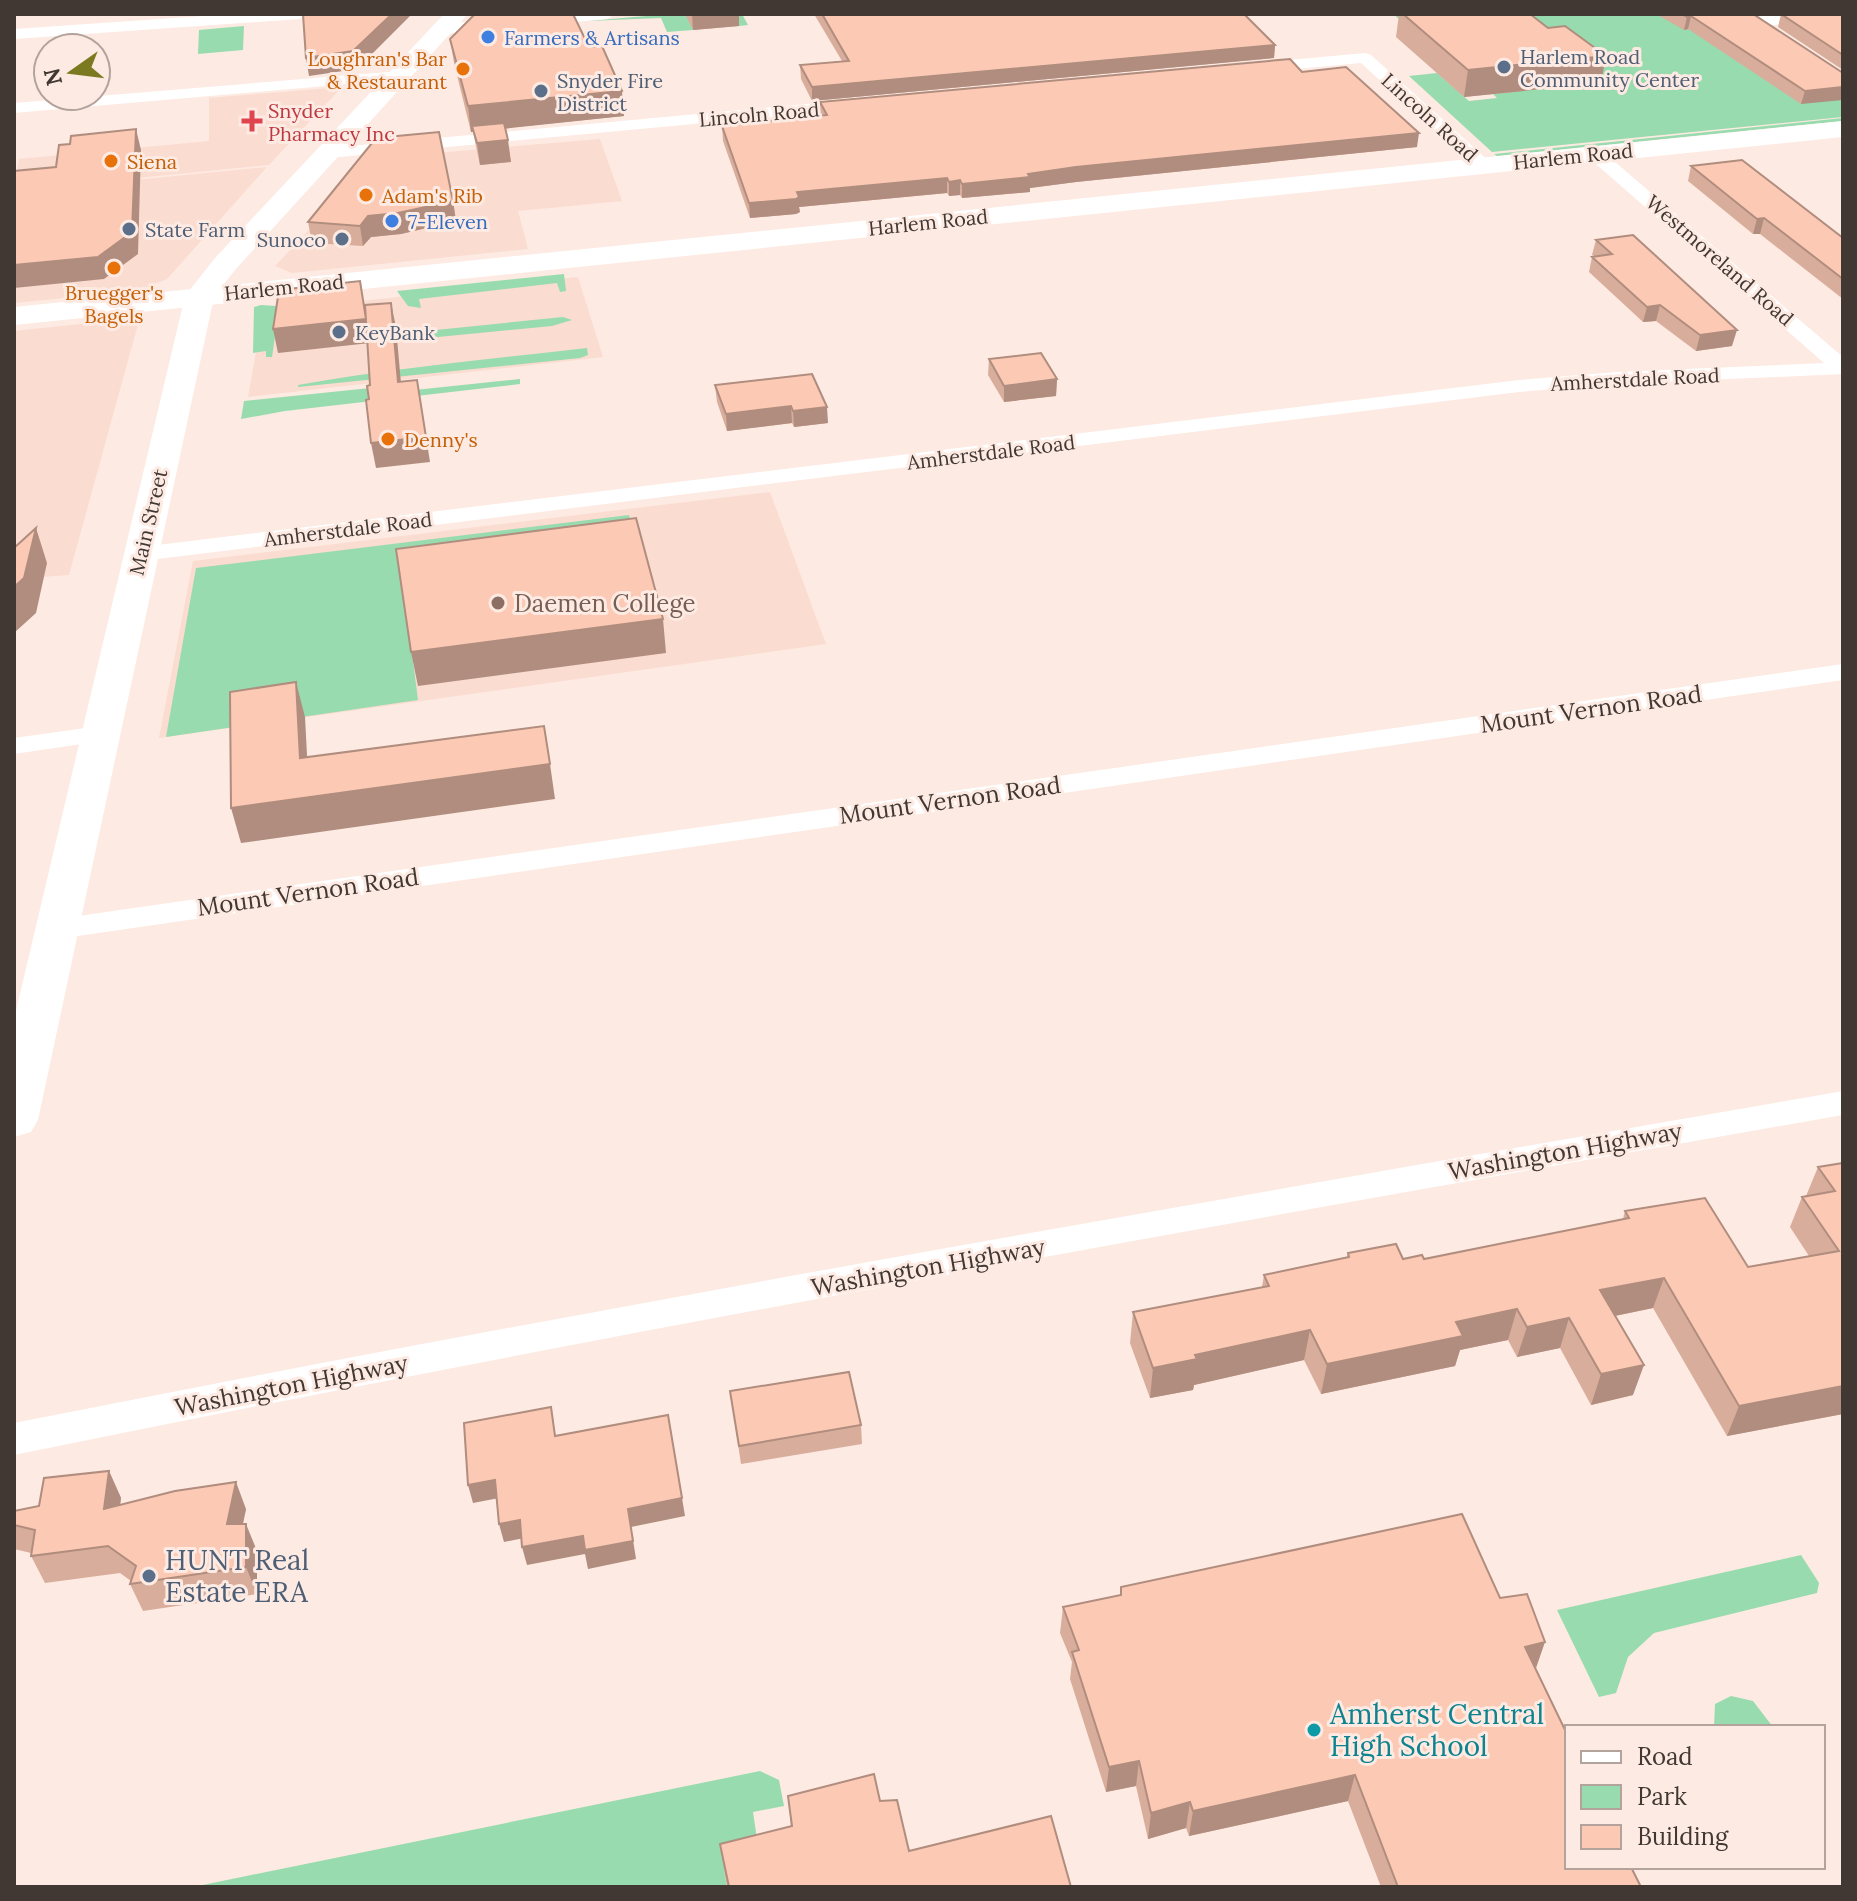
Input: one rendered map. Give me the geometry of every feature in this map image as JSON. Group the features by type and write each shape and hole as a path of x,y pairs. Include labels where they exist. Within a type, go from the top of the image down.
{"main road":[{"name":"Main Street","path":"14,1120 200,296 225,264 450,21"},
{"name":"Harlem Road","path":"14,316 1843,129"}],"street":[{"path":"14,34 300,14"},
{"path":"450,21 607,14"},
{"path":"1747,18 1839,14"},
{"path":"1747,18 1779,39"},
{"name":"Lincoln Road","path":"1239,69 1365,58 1484,166"},
{"path":"14,108 400,76"},
{"name":"Lincoln Road","path":"329,153 882,102"},
{"name":"Westmoreland Road","path":"1595,154 1843,368"},
{"name":"Amherstdale Road","path":"141,554 1519,386 1617,378 1843,368"},
{"name":"Mount Vernon Road","path":"57,929 1843,672"},
{"path":"14,746 100,734"},
{"name":"Washington Highway","path":"14,1439 323,1378 1414,1178 1843,1103"}],"shaded area":[{"path":"342,87 269,165 14,190 19,159 209,141 209,98"},
{"path":"600,139 622,201 518,211 528,249 292,273 275,266 376,158"},
{"path":"267,167 167,279 137,291 14,303 14,192"},
{"path":"578,277 603,357 248,397 263,312"},
{"path":"128,319 138,324 69,575 14,579 14,331"},
{"name":"Daemen College","path":"770,492 826,644 159,738 193,561"}],"green space":[{"path":"670,14 742,14 748,25 739,26 734,17 693,30 667,32 661,18 587,21"},
{"path":"1393,14 1722,14 1843,95 1843,117 1492,152 1409,76 1437,73 1469,101 1497,98 1493,94 1600,82 1418,35"},
{"path":"244,26 243,50 198,54 199,30"},
{"path":"1843,118 1843,121 1494,154"},
{"path":"564,274 566,291 560,292 557,283 419,299 421,308 408,306 397,291"},
{"path":"261,305 279,309 272,357 266,357 266,351 253,353 254,307"},
{"path":"563,317 572,320 552,326 397,341 396,334"},
{"path":"587,348 588,355 580,358 298,387 442,364"},
{"path":"520,379 520,384 285,411 241,419 244,401 380,387 386,393"},
{"path":"629,515 639,551 403,583 418,700 166,737 196,568"},
{"path":"1801,1555 1819,1583 1817,1593 1654,1633 1628,1657 1616,1693 1599,1697 1557,1610"},
{"path":"1731,1696 1753,1701 1771,1725 1714,1725 1715,1704"},
{"path":"760,1771 779,1780 784,1806 753,1812 760,1859 724,1869 727,1887 193,1887"}],"building":[{"path":"303,14 392,14 353,51 306,58"},
{"path":"475,14 573,14 589,47 602,46 622,91 468,106 450,39"},
{"path":"822,14 1244,14 1275,45 812,87 800,65 849,61"},
{"path":"1403,14 1530,14 1548,28 1565,26 1606,56 1468,70"},
{"path":"1682,14 1753,14 1843,73 1843,87 1805,91 1691,16"},
{"path":"1781,14 1843,14 1843,55"},
{"path":"1290,59 1302,72 1346,67 1419,133 1076,167 1028,174 1030,177 962,184 960,180 949,182 947,178 797,192 799,197 796,199 749,203 722,126 827,115 820,102"},
{"path":"504,123 508,140 477,143 472,126"},
{"path":"136,129 132,232 98,257 14,265 14,171 56,167 59,145 70,144 71,136"},
{"path":"439,132 453,201 368,216 360,226 308,222 376,138"},
{"path":"1742,160 1843,238 1843,279 1764,218 1757,219 1691,166"},
{"path":"1633,235 1737,330 1700,335 1660,305 1647,307 1592,257 1612,254 1596,240"},
{"path":"360,281 366,319 273,329 279,290"},
{"path":"391,303 398,382 417,380 426,437 371,443 366,400 369,399 367,386 370,385 365,305"},
{"path":"1041,353 1057,379 1004,386 989,359"},
{"path":"812,374 827,407 793,411 791,406 726,414 715,385"},
{"path":"636,518 663,619 411,652 396,549"},
{"path":"36,528 24,578 14,587 14,548"},
{"path":"296,682 300,758 544,726 550,764 231,808 230,692"},
{"path":"1843,1163 1843,1386 1739,1406 1664,1278 1600,1290 1644,1365 1601,1374 1569,1318 1527,1327 1517,1309 1456,1322 1463,1336 1327,1364 1310,1330 1195,1355 1197,1359 1153,1368 1133,1312 1269,1286 1264,1275 1349,1257 1348,1253 1396,1244 1403,1259 1422,1255 1424,1259 1629,1218 1625,1211 1705,1198 1748,1267 1839,1251 1802,1197 1835,1191 1818,1167"},
{"path":"849,1372 861,1425 739,1446 730,1391"},
{"path":"551,1407 555,1436 668,1415 682,1498 628,1509 633,1541 585,1550 583,1536 522,1547 520,1520 499,1524 495,1480 468,1485 464,1423"},
{"path":"109,1471 104,1509 175,1491 236,1482 227,1524 246,1524 246,1567 130,1584 136,1566 108,1546 31,1556 35,1530 14,1525 14,1511 39,1506 44,1478"},
{"name":"Amherst Central High School","path":"1462,1514 1500,1598 1527,1594 1545,1642 1525,1647 1565,1730 1565,1869 1632,1869 1641,1887 1398,1887 1355,1775 1193,1811 1190,1802 1151,1813 1139,1761 1109,1767 1072,1652 1079,1650 1063,1607 1121,1595 1121,1587"},
{"path":"874,1774 880,1801 897,1800 909,1851 1051,1816 1071,1887 729,1887 720,1844 792,1826 788,1796"}],"place":[{"name":"Farmers & Artisans","path":"488,37"},
{"name":"Harlem Road Community Center","path":"1504,67"},
{"name":"Loughran's Bar & Restaurant","path":"463,69"},
{"name":"Snyder Fire District","path":"541,91"},
{"name":"Snyder Pharmacy Inc","path":"252,121"},
{"name":"Siena","path":"111,161"},
{"name":"Adam's Rib","path":"366,195"},
{"name":"7-Eleven","path":"392,221"},
{"name":"State Farm","path":"129,229"},
{"name":"Sunoco","path":"342,239"},
{"name":"Bruegger's Bagels","path":"114,268"},
{"name":"KeyBank","path":"339,332"},
{"name":"Denny's","path":"388,439"},
{"name":"Daemen College","path":"498,603"},
{"name":"HUNT Real Estate ERA","path":"149,1576"},
{"name":"Amherst Central High School","path":"1314,1730"}]}
